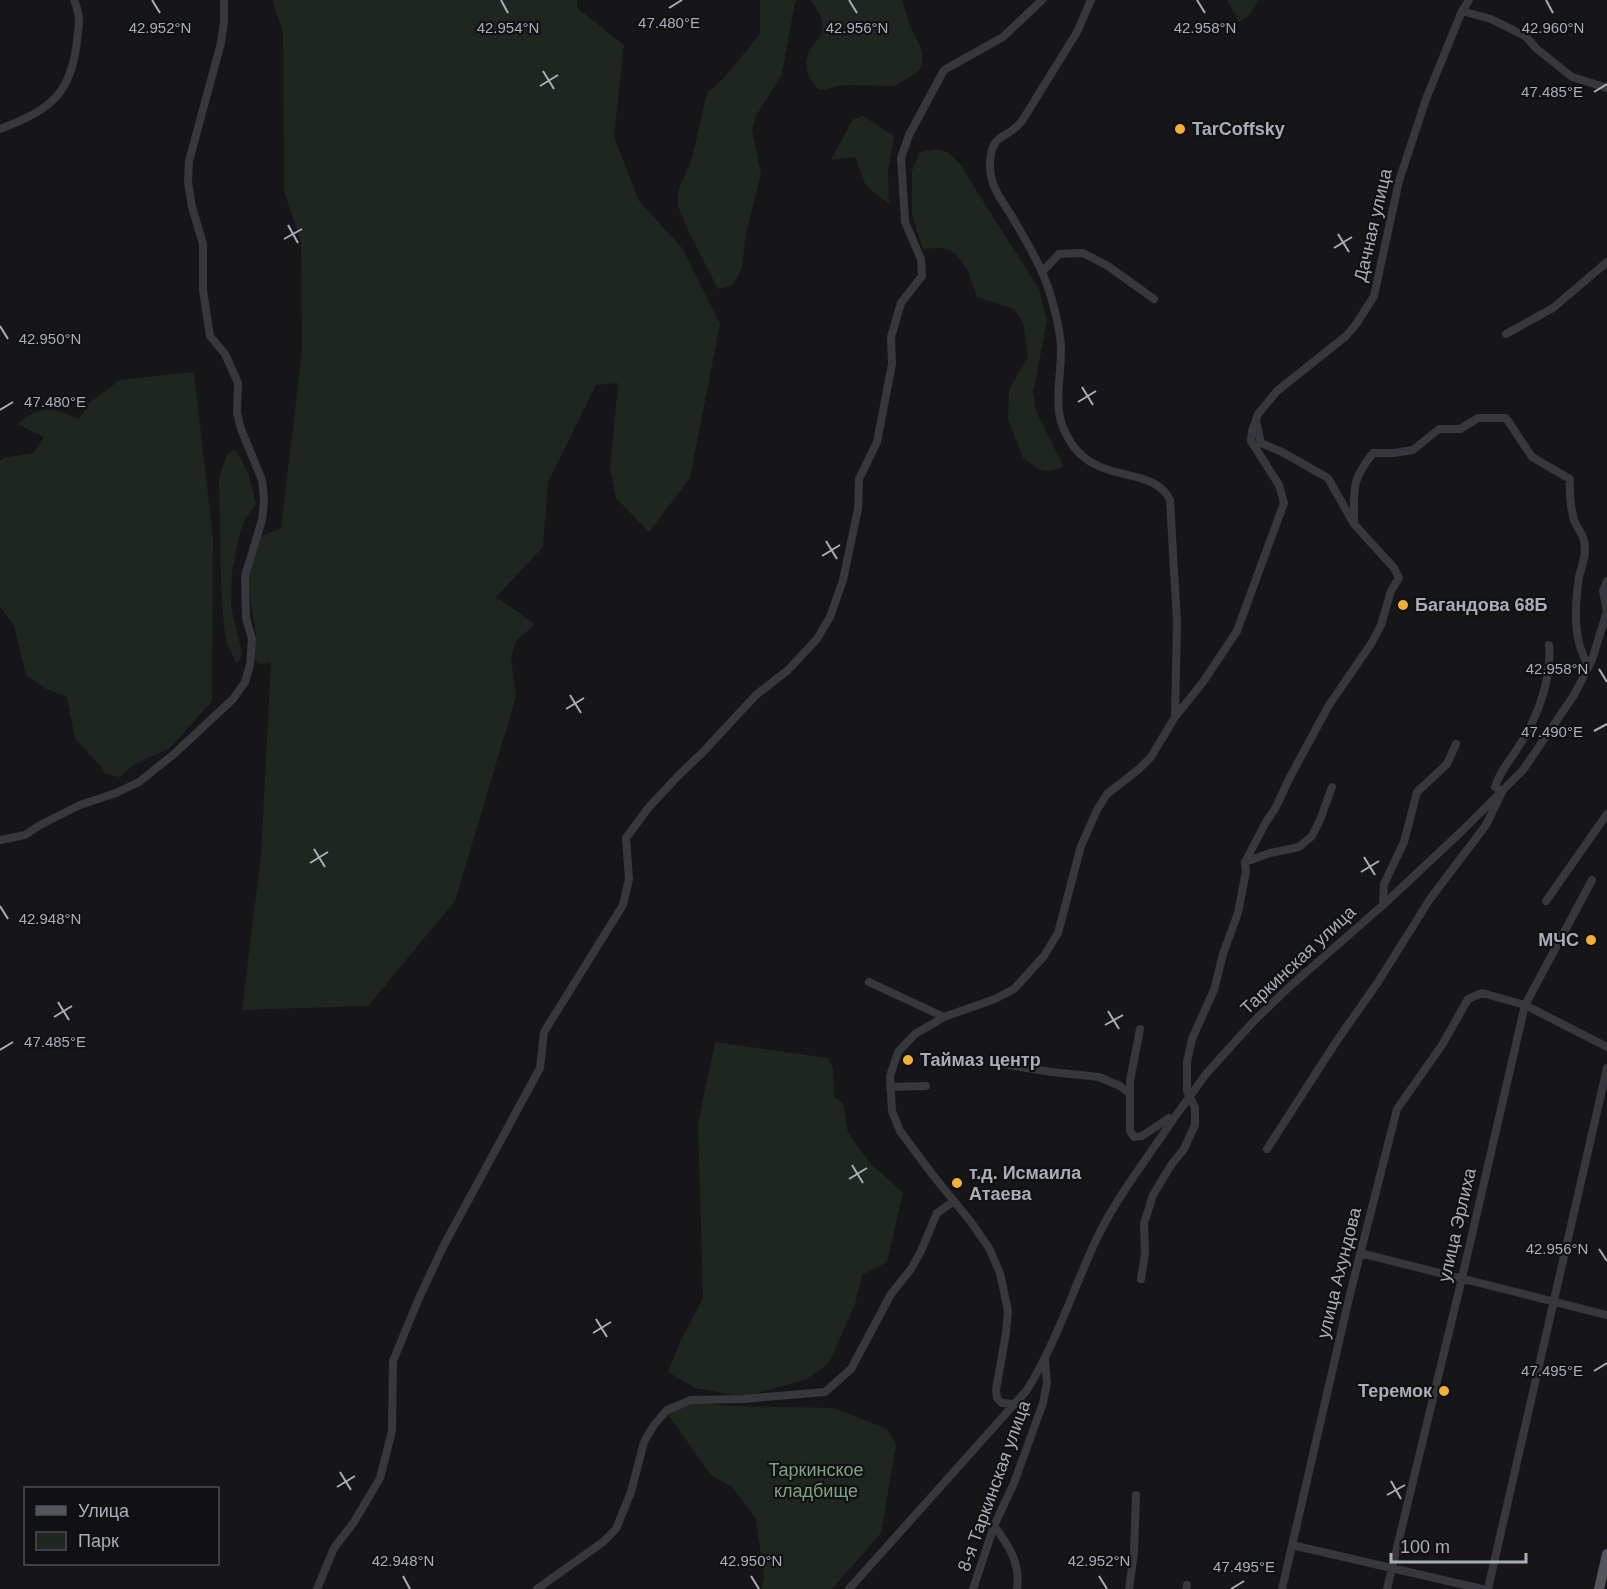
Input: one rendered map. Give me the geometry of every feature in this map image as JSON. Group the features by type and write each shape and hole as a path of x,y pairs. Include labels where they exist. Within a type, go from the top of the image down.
{"main road":[{"path":"1599,1589 1607,1554"},
{"path":"1599,1589 1607,1560"}],"street":[{"path":"0,129 29,118 55,100 69,80 75,59 80,13 74,0"},
{"path":"0,840 25,835 80,805 116,793 139,782 174,754 233,699 245,682 250,665 252,639 246,618 245,576 262,520 264,500 262,480 240,429 237,413 238,383 225,354 210,336 203,290 203,244 192,207 188,182 189,161 221,43 224,0"},
{"path":"317,1589 334,1548 354,1522 380,1478 392,1431 393,1361 419,1298 444,1245 540,1068 544,1032 623,905 629,879 626,838 649,807 678,776 756,696 788,670 817,639 830,617 843,580 858,509 859,479 877,442 891,372 891,337 901,303 922,276 921,259 905,222 902,158 909,135 944,70 1003,37 1042,0"},
{"path":"1091,0 1077,32 1022,121 998,138 991,153 990,175 993,187 1043,271 1051,296 1060,336 1061,364 1057,402 1062,427 1076,450 1095,466 1152,482 1166,492 1170,500 1177,622 1175,717"},
{"name":"Дачная улица","path":"1256,421 1258,414 1277,391 1346,336 1358,323 1374,296 1399,181 1426,99 1462,10 1469,0"},
{"path":"1462,10 1491,20 1525,36 1572,78 1607,88"},
{"path":"1043,271 1059,254 1083,254 1108,266 1154,299"},
{"path":"1506,334 1553,308 1607,261"},
{"path":"1354,524 1354,482 1361,468 1373,453 1413,450 1439,429 1460,429 1478,418 1506,418 1532,457 1570,479 1569,503 1583,535 1585,552 1579,577 1575,617 1580,653 1589,666"},
{"path":"1141,1279 1145,1254 1144,1223 1153,1195 1171,1165 1184,1149 1195,1125 1196,1108 1187,1091 1187,1062 1192,1039 1214,990 1223,954 1238,913 1246,871 1245,862 1329,705 1371,644 1381,625 1391,591 1399,578 1394,568 1354,524 1328,478 1261,443 1256,421"},
{"path":"1015,1404 1002,1403 997,1398 996,1390 1008,1311 1000,1273 989,1248 900,1131 892,1111 890,1087 892,1066 902,1047 915,1034 944,1017 995,999 1014,989 1044,956 1058,933 1081,846 1097,810 1107,794 1139,769 1150,757 1175,717 1203,682 1237,631 1284,503 1279,485 1251,441 1256,421"},
{"path":"1607,581 1603,591 1607,612"},
{"name":"Таркинская улица","path":"849,1589 1027,1390 1045,1360 1097,1239 1120,1196 1206,1074 1252,1023 1287,989 1383,904 1523,770 1574,695 1589,666 1607,612"},
{"path":"1268,1149 1430,900 1486,825 1502,792 1495,787 1498,775 1522,742 1545,688 1551,662 1549,645"},
{"path":"1383,904 1384,884 1404,842 1417,792 1447,764 1456,744"},
{"path":"1245,862 1270,853 1299,848 1312,836 1332,787"},
{"path":"1546,901 1607,814"},
{"name":"улица Эрлиха","path":"1387,1589 1525,1005 1592,880"},
{"path":"869,982 944,1017"},
{"name":"улица Ахундова","path":"1282,1589 1360,1253 1397,1109 1442,1045 1468,999 1482,993 1525,1005"},
{"path":"1525,1005 1607,1047"},
{"path":"1140,1029 1130,1081 1131,1131 1134,1137 1142,1136 1169,1118 1172,1121"},
{"path":"996,1063 1099,1077 1120,1086 1130,1094"},
{"path":"1488,1589 1607,1068"},
{"path":"890,1087 926,1086"},
{"path":"537,1589 603,1542 616,1529 631,1492 644,1442 654,1425 667,1410 691,1400 742,1399 825,1392 851,1369 891,1294 916,1260 937,1213 954,1201"},
{"path":"1360,1253 1607,1315"},
{"name":"8-я Таркинская улица","path":"973,1589 994,1526 1014,1483 1043,1403 1047,1383 1045,1360"},
{"path":"1130,1589 1136,1495"},
{"path":"994,1526 1012,1553 1017,1567 1017,1589"},
{"path":"1292,1545 1482,1589"}],"green space":[{"path":"272,0 577,0 577,8 624,45 614,137 639,201 683,249 720,324 690,478 649,532 616,498 610,469 618,383 596,385 548,482 543,547 496,597 535,624 516,641 511,658 516,697 455,901 368,1006 242,1010 261,856 271,662 261,664 254,659 256,636 248,580 260,537 281,528 302,351 301,242 284,191 283,32"},
{"path":"760,0 797,0 782,74 756,116 752,130 761,173 746,233 742,268 733,285 718,289 686,226 678,206 678,191 692,159 707,92 723,79 760,34"},
{"path":"810,0 902,0 909,23 922,51 922,66 915,74 894,86 845,85 820,90 812,82 807,68 809,52 822,31 819,14"},
{"path":"1227,0 1258,0 1250,15 1239,22"},
{"path":"863,116 894,136 888,170 889,204 866,186 855,157 831,160 853,119"},
{"path":"936,149 949,153 959,163 1039,289 1047,321 1033,393 1036,411 1064,467 1050,471 1038,469 1023,458 1008,419 1009,390 1028,357 1023,322 1014,309 977,297 966,268 956,255 943,248 923,249 912,216 912,171 920,152"},
{"path":"194,372 213,539 212,701 170,748 135,764 119,777 105,774 101,766 75,739 67,697 46,689 26,675 14,625 0,607 0,461 3,458 33,453 44,437 18,424 34,413 41,410 55,410 79,419 89,403 120,380"},
{"path":"233,450 237,451 249,475 256,504 245,519 239,536 232,573 231,607 242,653 240,660 236,663 227,644 224,627 219,478 227,455"},
{"path":"715,1042 828,1058 833,1068 834,1097 843,1103 848,1133 870,1163 903,1193 887,1262 862,1275 855,1304 829,1363 807,1379 754,1394 735,1395 695,1388 668,1372 681,1340 703,1298 698,1124"},
{"name":"Таркинское кладбище","path":"692,1402 730,1406 833,1408 885,1428 890,1433 896,1445 881,1533 832,1589 761,1589 764,1578 756,1519 732,1487 711,1475 667,1413"}],"place":[{"name":"TarCoffsky","path":"1180,129"},
{"name":"Багандова 68Б","path":"1403,605"},
{"name":"МЧС","path":"1591,940"},
{"name":"Таймаз центр","path":"908,1060"},
{"name":"т.д. Исмаила Атаева","path":"957,1183"},
{"name":"Теремок","path":"1444,1391"}]}
